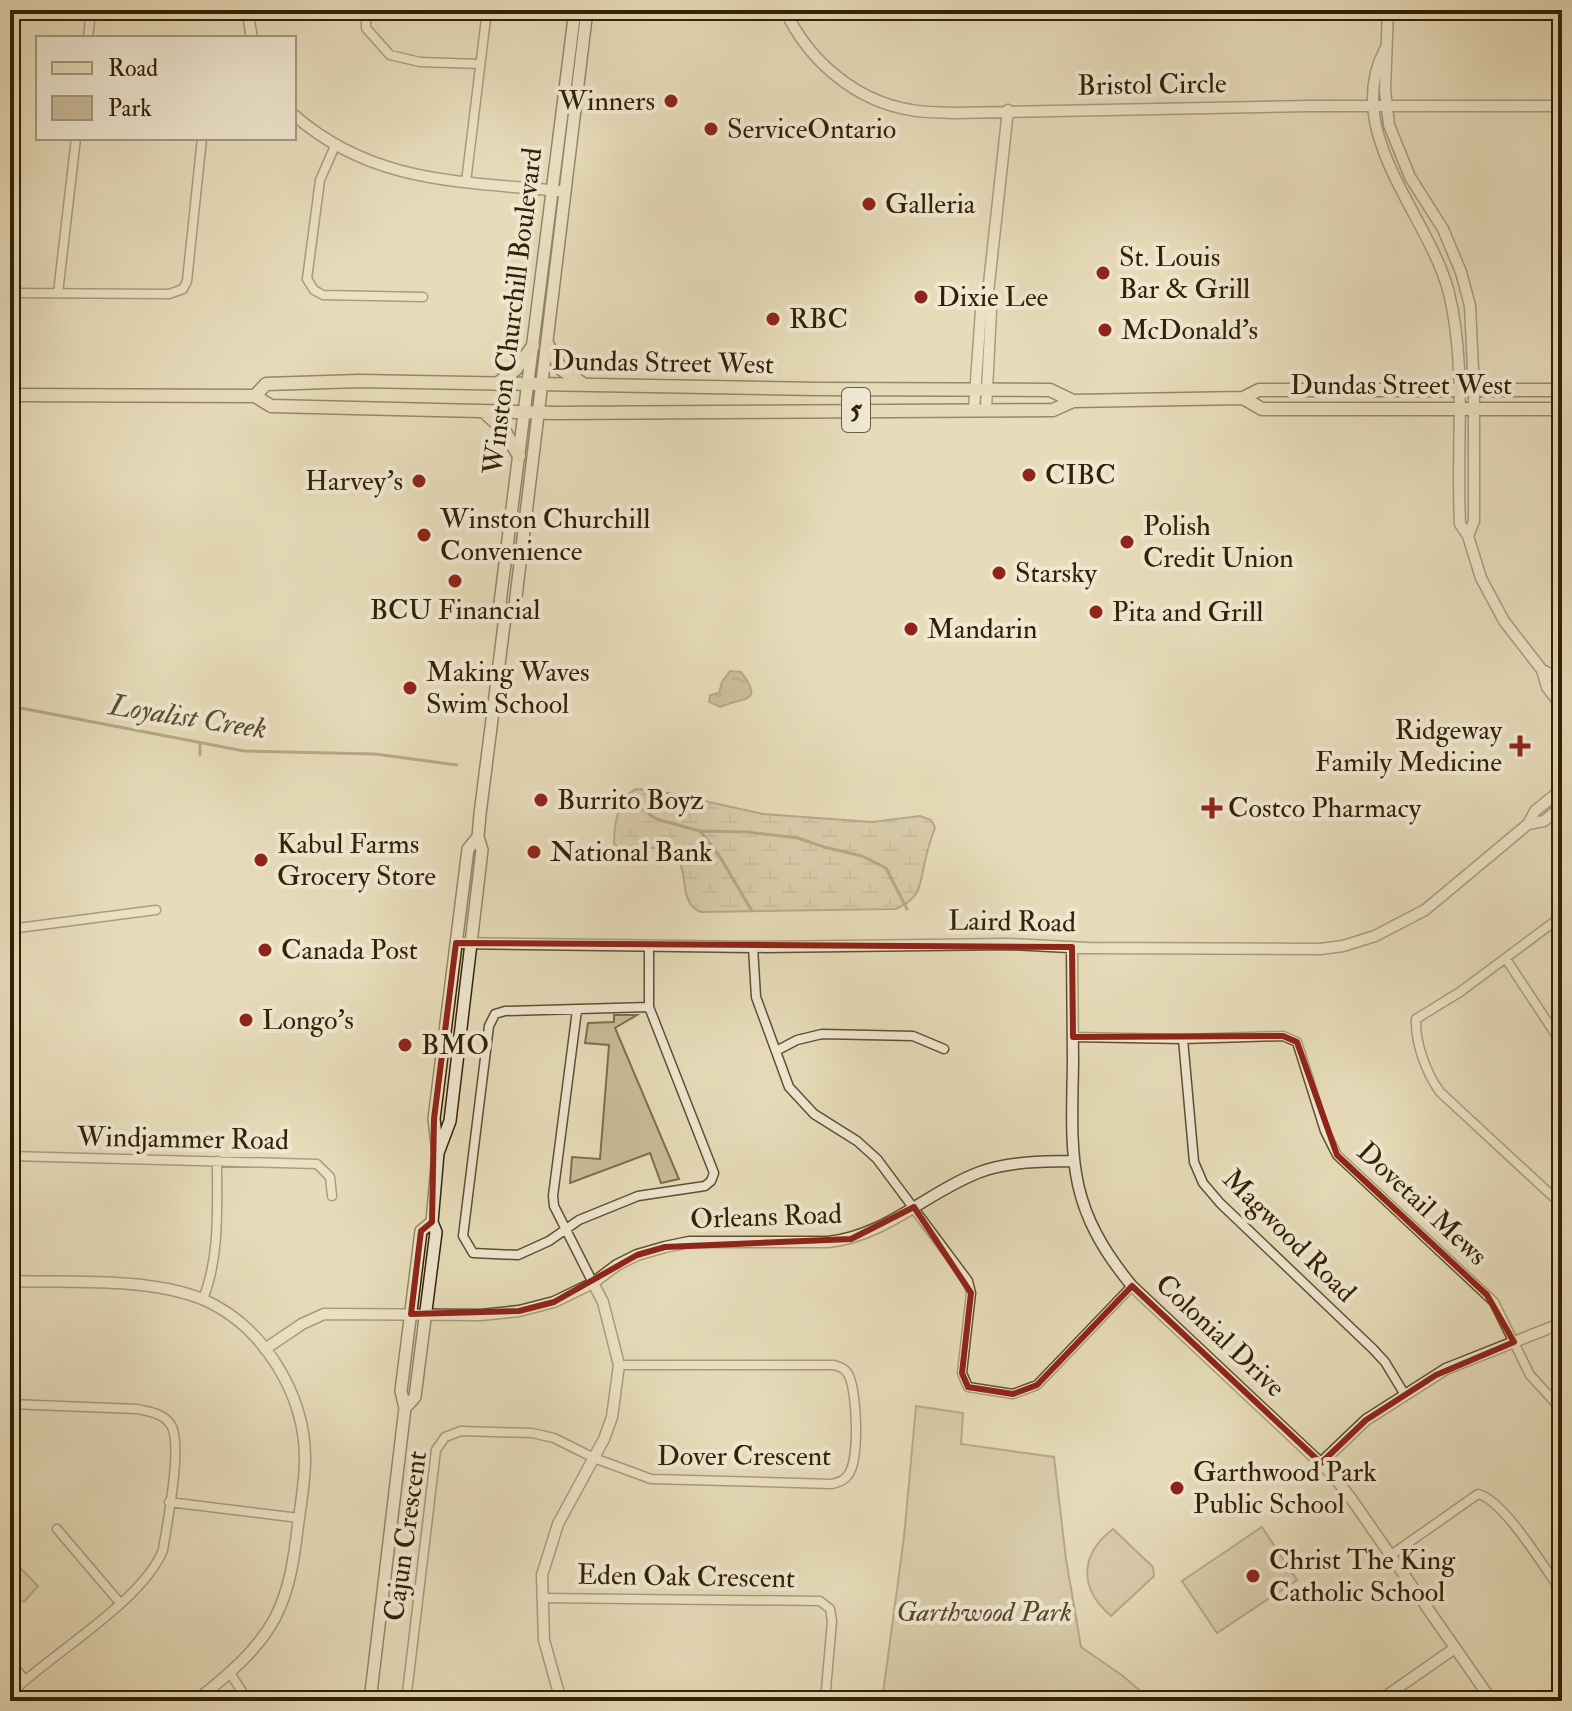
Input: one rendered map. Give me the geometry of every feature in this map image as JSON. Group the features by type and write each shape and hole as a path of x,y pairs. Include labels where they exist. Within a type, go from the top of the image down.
{"main road":[{"name":"Winston Churchill Boulevard","path":"438,1153 450,1121 482,850 478,837 505,617 500,603 575,10"},
{"name":"Winston Churchill Boulevard","path":"505,617 515,605 587,10"},
{"path":"548,345 561,369 586,386"},
{"path":"497,384 523,362 533,346"},
{"name":"Dundas Street West","path":"255,396 266,384 359,381 1050,390 1073,401"},
{"name":"Dundas Street West","path":"10,395 255,396 271,406 539,412 1053,410 1073,401 1243,398 1259,390 1475,400 1562,390"},
{"name":"Dundas Street West","path":"1243,398 1262,409 1459,400 1562,409"},
{"path":"483,411 504,430 519,456"},
{"name":"Winston Churchill Boulevard","path":"405,1408 415,1397 426,1314 436,1232 432,1222 438,1153 434,1119 468,849 478,837"},
{"name":"Winston Churchill Boulevard","path":"370,1701 405,1408 401,1391 421,1231 432,1222"}],"street":[{"path":"88,36 91,10"},
{"path":"247,10 252,36"},
{"path":"366,10 366,28 390,55 420,62 480,64"},
{"path":"466,182 487,10"},
{"name":"Bristol Circle","path":"785,10 800,38 837,77 880,102 911,110 955,113 1562,106"},
{"path":"1388,10 1385,49 1376,65 1380,107 1377,131 1443,274 1457,332 1460,524 1468,536 1475,566 1504,621 1542,670 1547,687 1562,707"},
{"path":"1380,107 1400,157 1443,229 1461,272 1470,306 1475,400 1474,521 1468,536"},
{"path":"980,409 991,311 987,302 1008,110"},
{"path":"296,117 335,146 380,166 409,174 466,182 566,192"},
{"path":"58,293 76,140"},
{"path":"10,293 169,294 183,289 187,281 202,140"},
{"path":"335,146 320,180 307,279 323,295 423,297"},
{"path":"1542,670 1557,677 1562,684"},
{"name":"Laird Road","path":"456,943 753,947 1009,944 1320,949 1343,946 1375,936 1425,910 1528,824 1535,811 1562,789"},
{"name":"Laird Road","path":"1528,824 1544,821 1562,806"},
{"path":"10,929 156,910"},
{"path":"1562,916 1460,992 1416,1019 1429,1072 1440,1092 1562,1205"},
{"path":"649,946 649,1007 704,1145 713,1178 705,1186 638,1196 579,1220 549,1241 518,1255 473,1253 463,1236 489,1026 495,1014 505,1011 649,1007"},
{"path":"753,947 756,997 789,1087 799,1101 826,1123 857,1141 877,1159 970,1286 962,1373 968,1387 1013,1394 1037,1385 1132,1286"},
{"name":"Colonial Drive","path":"1072,947 1072,1161 1094,1233 1107,1256 1132,1286 1321,1463 1350,1497 1492,1701"},
{"path":"1506,959 1562,1044"},
{"path":"561,1701 546,1654 541,1621 542,1575 558,1524 594,1458 612,1417 619,1365 603,1302 554,1206 577,1010"},
{"path":"776,1051 797,1040 822,1034 913,1036 944,1049"},
{"name":"Dovetail Mews","path":"1073,1037 1183,1039 1283,1036 1297,1042 1325,1131 1337,1155 1494,1302 1535,1382 1562,1410"},
{"name":"Magwood Road","path":"1183,1039 1194,1162 1203,1183 1220,1203 1373,1349 1385,1362 1405,1395"},
{"name":"Windjammer Road","path":"10,1156 317,1164 330,1177 332,1196"},
{"path":"203,1299 209,1284 217,1228 217,1161"},
{"name":"Orleans Road","path":"265,1349 302,1324 324,1314 481,1315 519,1311 554,1302 593,1283 637,1255 689,1242 828,1242 851,1239 877,1230 983,1171 1014,1164 1072,1161"},
{"path":"10,1281 142,1285 203,1299 237,1321 265,1349 288,1385 301,1425 305,1458 292,1569 281,1607 261,1640 230,1673 196,1701"},
{"path":"1321,1463 1366,1420 1456,1364 1562,1323"},
{"name":"Dover Crescent","path":"594,1458 651,1479 832,1484 842,1481 852,1467 855,1395 848,1373 842,1368 834,1365 619,1365"},
{"path":"10,1404 137,1409 163,1416 172,1426 177,1443 163,1550 157,1567 120,1603 10,1694"},
{"name":"Cajun Crescent","path":"406,1701 436,1450 445,1437 461,1431 532,1433 554,1438 594,1458"},
{"path":"1391,1555 1478,1494 1488,1496 1519,1531 1562,1592"},
{"path":"169,1502 299,1518"},
{"path":"57,1529 120,1603"},
{"name":"Eden Oak Crescent","path":"542,1598 820,1601 830,1609 832,1621 825,1701"},
{"path":"1379,1701 1455,1648"},
{"path":"10,1662 25,1680"},
{"path":"230,1673 248,1701"}],"highlighted area":[{"path":"456,943 1072,947 1073,1037 1283,1036 1297,1042 1337,1155 1487,1295 1514,1342 1436,1375 1366,1420 1321,1463 1132,1286 1037,1385 1013,1394 968,1387 962,1373 971,1293 914,1207 851,1239 665,1247 637,1255 554,1302 519,1311 411,1314 421,1231 432,1222 434,1119"}],"green space":[{"path":"636,789 659,791 763,814 872,822 920,816 931,820 935,827 919,888 912,899 896,909 701,912 692,906 687,897 682,867 677,858 668,851 622,849 614,844 621,805"},
{"path":"614,1015 637,1015 615,1028 679,1179 661,1183 650,1153 570,1183 572,1157 600,1159 609,1045 585,1043 588,1023 614,1022"},
{"name":"Garthwood Park","path":"916,1406 963,1413 961,1444 1054,1457 1066,1559 1081,1647 1152,1701 882,1701 904,1537"},
{"path":"1262,1527 1297,1580 1217,1633 1182,1581"},
{"path":"1113,1529 1153,1567 1154,1576 1111,1616 1093,1595 1087,1572 1094,1550"},
{"path":"10,1557 38,1586 24,1602 10,1592"}],"water":[{"path":"730,671 741,672 751,694 748,698 720,707 709,702 710,695 719,693"}],"waterway":[{"name":"Loyalist Creek","path":"10,706 244,751 375,754 457,765"},
{"path":"200,744 200,755"},
{"path":"624,796 656,819 700,831 798,838 862,856 886,868 907,909"},
{"path":"700,831 720,857 752,911"}],"place":[{"name":"Winners","path":"671,101"},
{"name":"ServiceOntario","path":"711,129"},
{"name":"Galleria","path":"869,204"},
{"name":"St. Louis Bar & Grill","path":"1103,273"},
{"name":"Dixie Lee","path":"921,297"},
{"name":"RBC","path":"773,319"},
{"name":"McDonald's","path":"1105,330"},
{"name":"CIBC","path":"1029,475"},
{"name":"Harvey's","path":"419,481"},
{"name":"Winston Churchill Convenience","path":"424,535"},
{"name":"Polish Credit Union","path":"1127,542"},
{"name":"Starsky","path":"999,573"},
{"name":"BCU Financial","path":"455,581"},
{"name":"Pita and Grill","path":"1096,612"},
{"name":"Mandarin","path":"911,629"},
{"name":"Making Waves Swim School","path":"410,688"},
{"name":"Ridgeway Family Medicine","path":"1520,746"},
{"name":"Burrito Boyz","path":"541,800"},
{"name":"Costco Pharmacy","path":"1212,808"},
{"name":"National Bank","path":"534,852"},
{"name":"Kabul Farms Grocery Store","path":"261,860"},
{"name":"Canada Post","path":"265,950"},
{"name":"Longo's","path":"246,1020"},
{"name":"BMO","path":"405,1045"},
{"name":"Garthwood Park Public School","path":"1177,1488"},
{"name":"Christ The King Catholic School","path":"1253,1576"}]}
